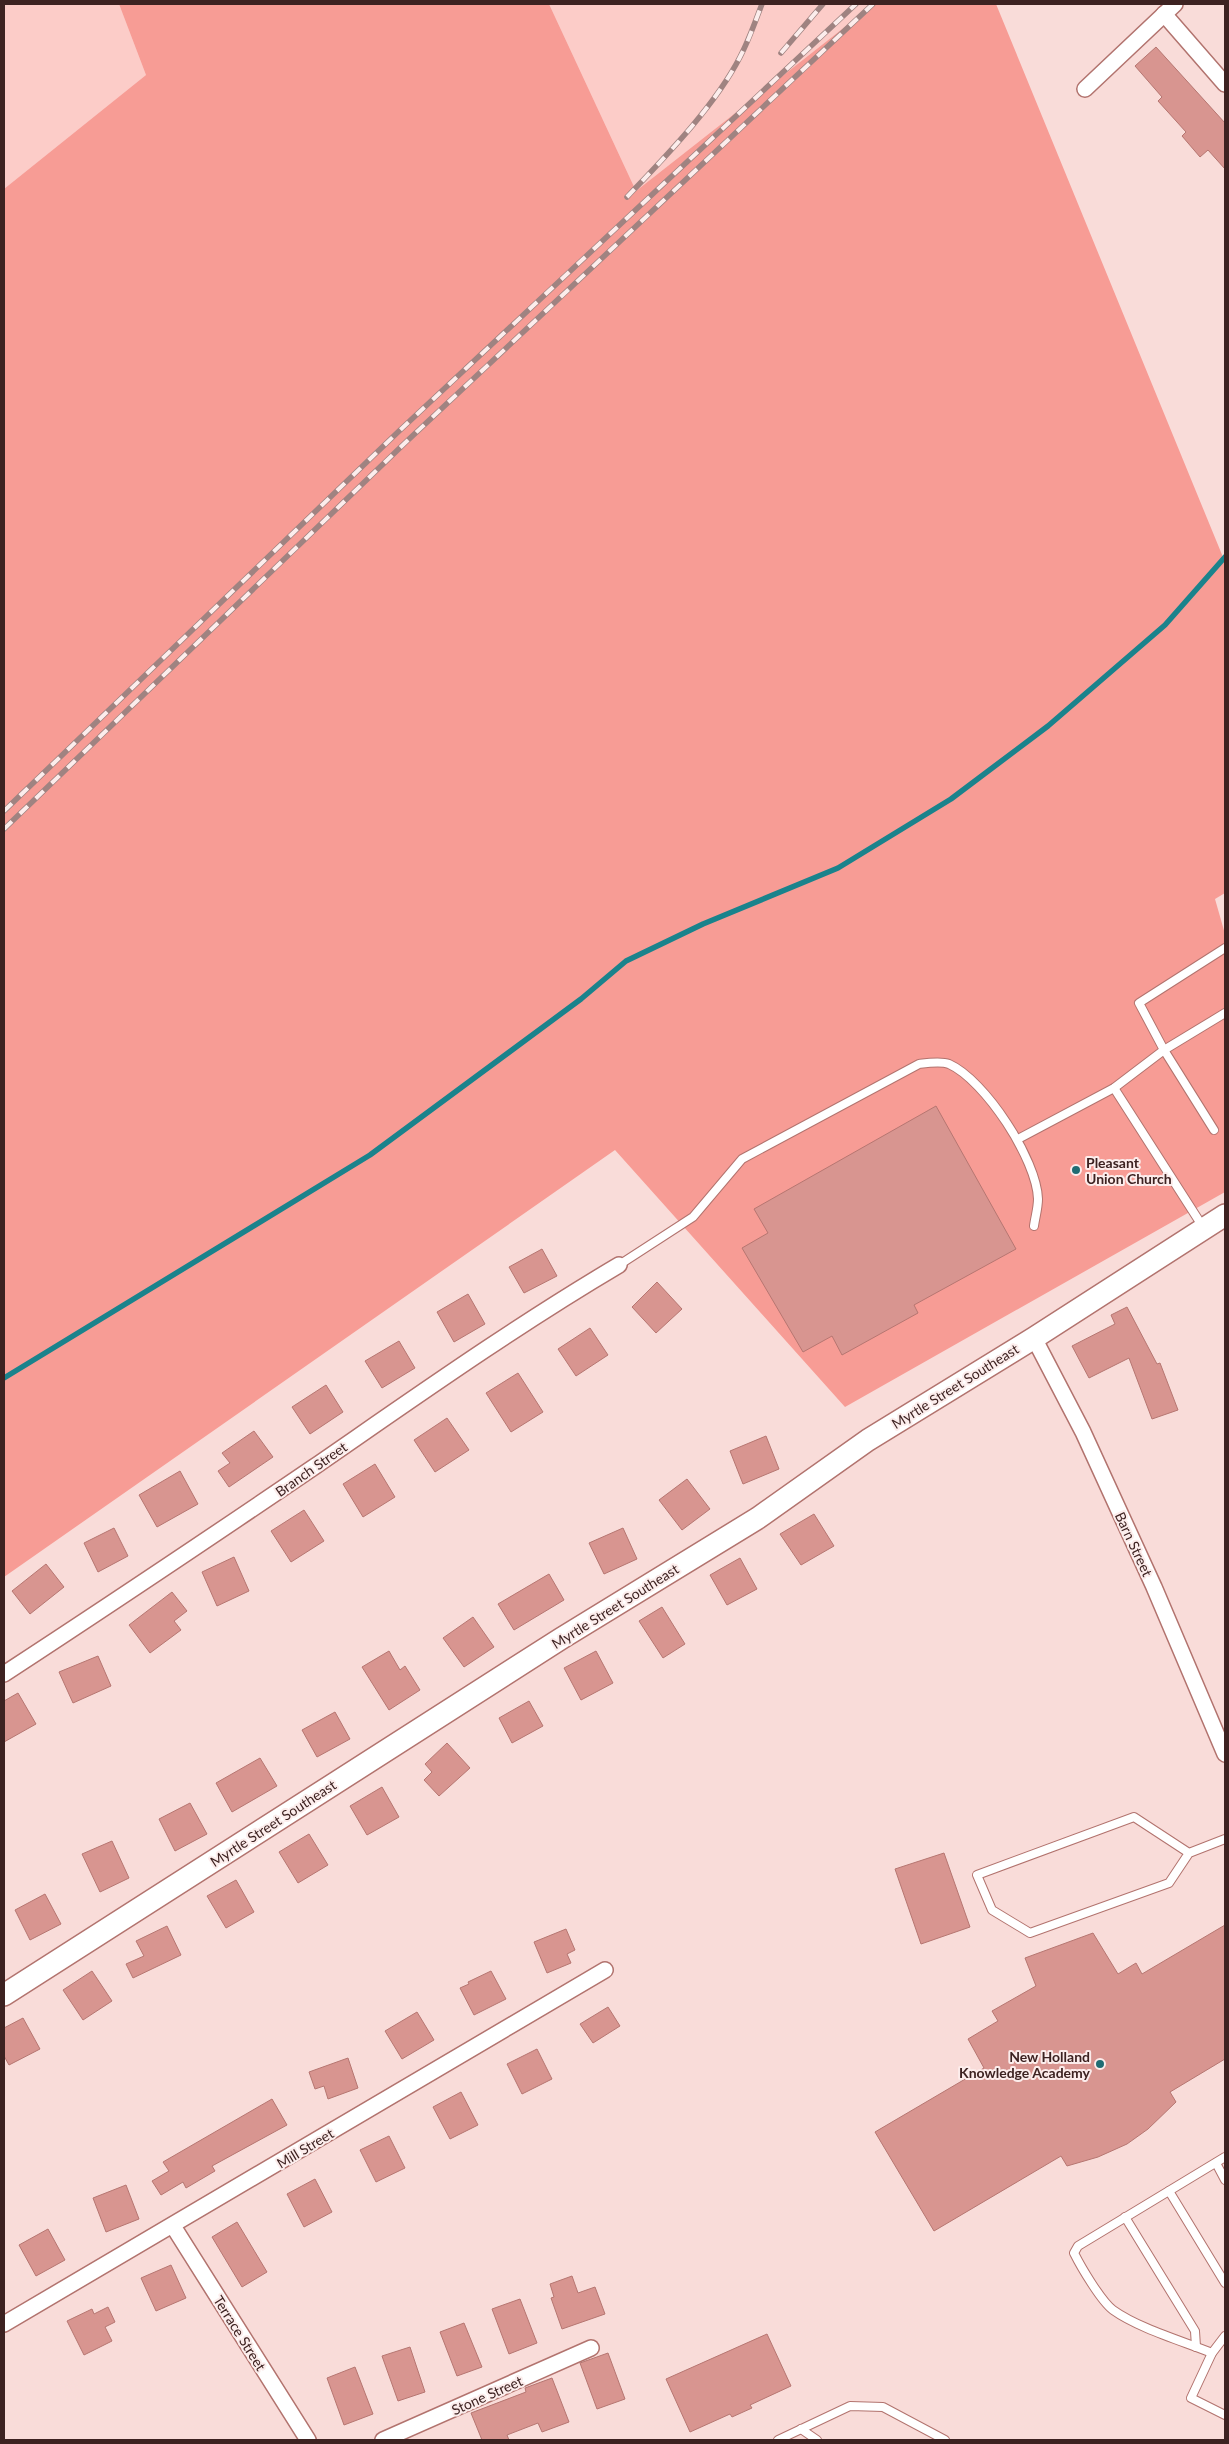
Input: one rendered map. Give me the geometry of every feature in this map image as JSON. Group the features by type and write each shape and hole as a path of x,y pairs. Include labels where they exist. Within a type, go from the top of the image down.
{"street":[{"path":"1085,89 1175,4"},
{"path":"1164,14 1225,84"},
{"name":"Myrtle Street Southeast","path":"4,1995 562,1638 758,1518 868,1440 1034,1338 1225,1216"},
{"name":"Branch Street","path":"4,1674 199,1546 506,1336 618,1265"},
{"name":"Barn Street","path":"1034,1338 1083,1432 1154,1587 1225,1754"},
{"name":"Mill Street","path":"4,2324 606,1970"},
{"name":"Terrace Street","path":"173,2226 308,2440"},
{"name":"Stone Street","path":"383,2440 591,2348"}],"lane":[{"path":"1214,1130 1164,1050 1139,1003 1225,948"},
{"path":"1018,1140 1114,1088 1164,1050 1225,1013"},
{"path":"618,1265 693,1217 742,1160 919,1064 947,1063 965,1074 988,1099 1018,1140 1032,1172 1038,1200 1034,1226"},
{"path":"1114,1088 1204,1229"},
{"path":"1189,1853 1134,1817 977,1875 992,1910 1030,1933 1169,1883 1189,1853 1225,1839"},
{"path":"1212,2353 1125,2317 1111,2308 1080,2266 1074,2253 1078,2246 1225,2157"},
{"path":"1216,2163 1225,2180"},
{"path":"1169,2190 1225,2284"},
{"path":"1125,2217 1195,2331 1196,2347"},
{"path":"1217,2270 1225,2264"},
{"path":"1225,2336 1212,2353 1191,2398 1225,2415"},
{"path":"778,2440 850,2406 883,2407 945,2440"},
{"path":"802,2429 816,2440"}],"shaded area":[{"path":"4,4 119,4 146,75 4,189"},
{"path":"119,4 549,4 636,191 874,4 996,4 1225,562 1225,893 1215,899 1225,934 1225,1192 845,1407 615,1150 4,1577 4,189 146,75"},
{"path":"549,4 874,4 636,191"}],"building":[{"path":"1156,47 1225,123 1225,169 1208,150 1200,157 1182,136 1186,132 1158,101 1162,97 1135,66"},
{"path":"936,1106 1016,1249 914,1305 918,1313 842,1355 832,1336 803,1352 742,1248 768,1233 754,1209"},
{"path":"542,1249 557,1276 524,1293 509,1267"},
{"path":"657,1282 682,1309 656,1333 632,1307"},
{"path":"468,1294 485,1324 454,1342 437,1312"},
{"path":"1127,1307 1157,1364 1160,1363 1178,1410 1152,1419 1129,1358 1089,1378 1072,1346 1115,1324 1111,1315"},
{"path":"590,1328 608,1355 576,1376 558,1349"},
{"path":"399,1341 415,1368 382,1388 365,1361"},
{"path":"518,1373 543,1412 511,1432 486,1393"},
{"path":"326,1385 343,1412 310,1434 292,1407"},
{"path":"447,1418 469,1450 435,1472 414,1440"},
{"path":"254,1431 273,1457 229,1487 218,1471 230,1463 222,1453"},
{"path":"766,1436 779,1469 743,1484 730,1451"},
{"path":"375,1464 395,1497 363,1517 343,1484"},
{"path":"180,1471 198,1504 157,1527 139,1495"},
{"path":"687,1479 710,1509 682,1530 659,1500"},
{"path":"304,1510 324,1541 291,1562 271,1531"},
{"path":"814,1514 834,1546 801,1565 780,1534"},
{"path":"114,1528 128,1556 98,1572 84,1543"},
{"path":"623,1528 637,1559 604,1574 589,1543"},
{"path":"234,1557 249,1591 217,1606 202,1572"},
{"path":"740,1558 757,1589 727,1605 710,1575"},
{"path":"46,1564 64,1587 30,1614 12,1591"},
{"path":"549,1574 564,1600 514,1630 498,1604"},
{"path":"172,1592 187,1611 174,1621 181,1630 150,1653 129,1625"},
{"path":"662,1607 685,1644 663,1658 639,1621"},
{"path":"473,1617 494,1647 464,1667 443,1638"},
{"path":"389,1651 400,1670 405,1666 420,1690 389,1710 362,1667"},
{"path":"596,1651 613,1683 581,1700 564,1668"},
{"path":"98,1656 111,1686 73,1703 59,1672"},
{"path":"18,1693 36,1724 4,1742 4,1701"},
{"path":"529,1701 543,1726 512,1743 499,1718"},
{"path":"335,1712 350,1739 317,1757 302,1730"},
{"path":"447,1743 470,1768 439,1796 424,1780 432,1772 425,1764"},
{"path":"260,1758 277,1786 232,1812 216,1783"},
{"path":"382,1787 399,1817 367,1835 350,1806"},
{"path":"190,1803 207,1834 175,1851 159,1819"},
{"path":"309,1834 328,1865 298,1883 279,1852"},
{"path":"112,1841 129,1878 100,1892 82,1854"},
{"path":"944,1853 970,1927 921,1944 895,1869"},
{"path":"236,1880 254,1912 226,1928 207,1896"},
{"path":"45,1894 61,1924 30,1940 15,1910"},
{"name":"New Holland Knowledge Academy","path":"1225,1925 1225,2059 1170,2092 1176,2102 1148,2129 1127,2144 1098,2157 1067,2166 1061,2156 934,2231 875,2132 984,2068 968,2039 998,2021 992,2011 1036,1986 1025,1958 1093,1933 1118,1974 1136,1963 1142,1974"},
{"path":"167,1926 181,1955 133,1978 126,1964 144,1956 136,1941"},
{"path":"566,1929 575,1950 567,1954 571,1963 547,1973 534,1942"},
{"path":"92,1971 112,2001 83,2020 63,1990"},
{"path":"491,1971 506,1999 474,2015 460,1988"},
{"path":"608,2007 620,2026 593,2043 580,2024"},
{"path":"417,2012 434,2040 402,2059 385,2031"},
{"path":"23,2018 40,2049 9,2065 4,2056 4,2028"},
{"path":"537,2049 552,2079 522,2094 507,2064"},
{"path":"348,2058 358,2088 328,2099 324,2086 315,2089 309,2072"},
{"path":"461,2092 478,2125 450,2139 433,2107"},
{"path":"272,2099 287,2125 212,2166 215,2171 186,2188 183,2182 161,2195 152,2181 169,2171 163,2162"},
{"path":"389,2136 405,2168 376,2182 360,2150"},
{"path":"315,2179 332,2212 304,2227 287,2194"},
{"path":"126,2185 139,2219 106,2232 93,2198"},
{"path":"237,2222 267,2272 242,2287 212,2237"},
{"path":"48,2229 65,2260 36,2276 19,2245"},
{"path":"171,2265 186,2298 156,2311 141,2278"},
{"path":"572,2276 578,2293 595,2287 605,2314 562,2329 551,2298 554,2297 550,2284"},
{"path":"520,2299 537,2343 509,2354 492,2309"},
{"path":"108,2307 115,2322 105,2327 112,2341 84,2355 67,2321 92,2309 94,2314"},
{"path":"464,2323 482,2367 457,2376 440,2332"},
{"path":"767,2334 791,2386 750,2405 752,2408 732,2417 730,2414 690,2432 666,2379"},
{"path":"410,2347 425,2392 398,2401 382,2356"},
{"path":"608,2353 625,2399 597,2409 580,2363"},
{"path":"355,2367 373,2414 344,2425 327,2378"},
{"path":"552,2378 569,2422 542,2432 538,2423 507,2435 509,2440 482,2440 471,2413 526,2392 525,2388"}],"waterway":[{"path":"4,1378 370,1155 581,999 626,961 703,924 838,868 951,799 1048,726 1165,625 1225,557"}],"railway":[{"path":"627,197 688,130 717,94 743,51 762,4"},
{"path":"781,53 823,4"},
{"path":"4,811 398,432 856,4"},
{"path":"4,829 407,441 873,4"}],"place":[{"name":"Pleasant Union Church","path":"1076,1170"},
{"name":"New Holland Knowledge Academy","path":"1100,2064"}]}
